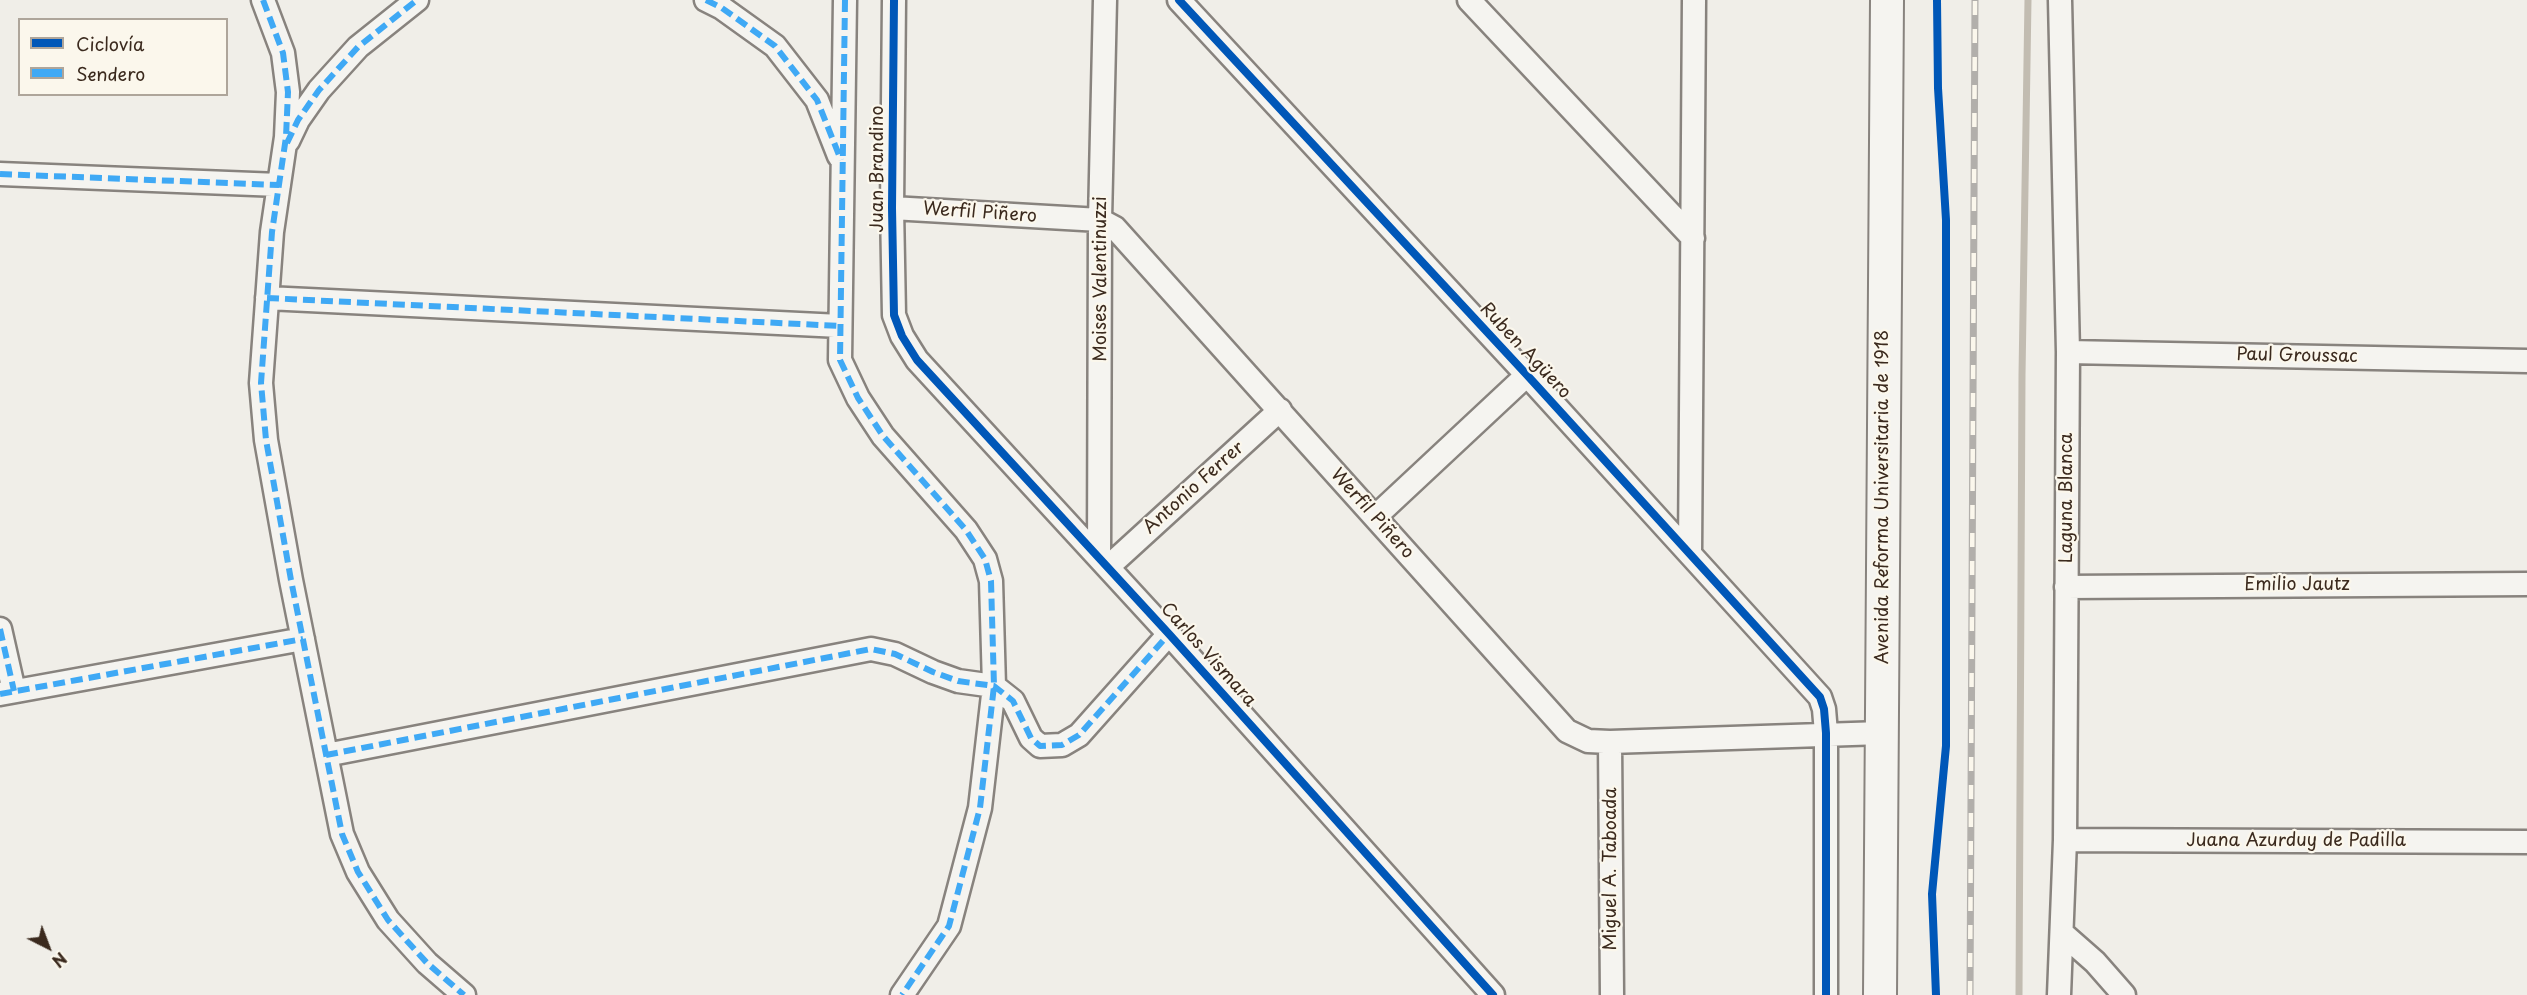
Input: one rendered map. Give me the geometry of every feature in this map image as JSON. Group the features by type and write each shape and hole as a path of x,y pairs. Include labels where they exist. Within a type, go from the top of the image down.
{"main road":[{"name":"Avenida Reforma Universitaria de 1918","path":"1880,995 1887,0"}],"street":[{"path":"263,0 283,52 288,92 284,148 272,232 261,383 266,440 326,755 342,834 358,872 388,920 427,963 464,995"},
{"path":"284,148 298,120 320,90 350,56 398,13 417,0"},
{"path":"706,0 722,8 775,46 817,100 843,166"},
{"path":"845,0 840,360 858,398 883,436 966,530 985,559 991,581 994,686 980,808 949,926 902,995"},
{"name":"Juan Brandino","path":"894,0 892,208 894,315 902,336"},
{"name":"Moises Valentinuzzi","path":"1103,562 1100,220 1105,0"},
{"name":"Ruben Agüero","path":"1179,0 1527,375 1820,697 1824,709 1826,733"},
{"path":"1469,0 1693,238"},
{"path":"1690,554 1694,0"},
{"name":"Laguna Blanca","path":"2059,995 2065,840 2068,352 2060,0"},
{"path":"0,174 279,185"},
{"name":"Werfil Piñero","path":"892,208 1100,220 1115,228 1568,731 1588,741 1610,742 1826,733 1882,733"},
{"path":"267,298 840,326"},
{"name":"Carlos Vismara","path":"902,336 917,360 1169,634 1493,995"},
{"name":"Paul Groussac","path":"2068,352 2527,361"},
{"path":"1375,517 1527,375"},
{"name":"Antonio Ferrer","path":"1103,562 1280,410"},
{"name":"Emilio Jautz","path":"2066,587 2527,584"},
{"path":"0,629 7,693 303,639"},
{"path":"326,755 872,649 895,654 958,681 994,686 1013,701 1031,738 1040,746 1062,745 1079,735 1169,634"},
{"path":"1826,733 1826,995"},
{"name":"Miguel A. Taboada","path":"1610,742 1612,995"},
{"name":"Juana Azurduy de Padilla","path":"2065,840 2527,842"},
{"path":"2062,933 2095,962 2124,995"}],"waterway":[{"path":"2019,995 2022,375 2028,0"}],"railway":[{"path":"1970,995 1975,0"}],"marked path":[{"path":"263,0 283,53 288,92 286,137 272,232 261,383 266,440 291,580 342,834 358,872 388,920 427,963 464,995"},
{"path":"287,143 298,120 319,90 358,47 417,0"},
{"path":"706,0 722,8 775,46 817,100 841,160"},
{"path":"845,0 840,360 858,398 883,436 966,530 985,559 991,581 994,686 980,808 949,926 902,995"},
{"path":"0,174 279,185"},
{"path":"267,298 840,326"},
{"path":"0,629 14,691"},
{"path":"326,755 871,649 895,654 958,681 994,686 1013,701 1031,738 1040,746 1062,745 1079,735 1169,634"},
{"path":"0,694 303,639"}],"cycle path":[{"path":"894,0 892,208 894,315 902,336 917,360 1169,634 1493,995"},
{"path":"1179,0 1527,375 1820,697 1824,709 1826,733 1826,995"},
{"path":"1936,995 1932,894 1946,746 1946,220 1938,88 1937,0"}]}
